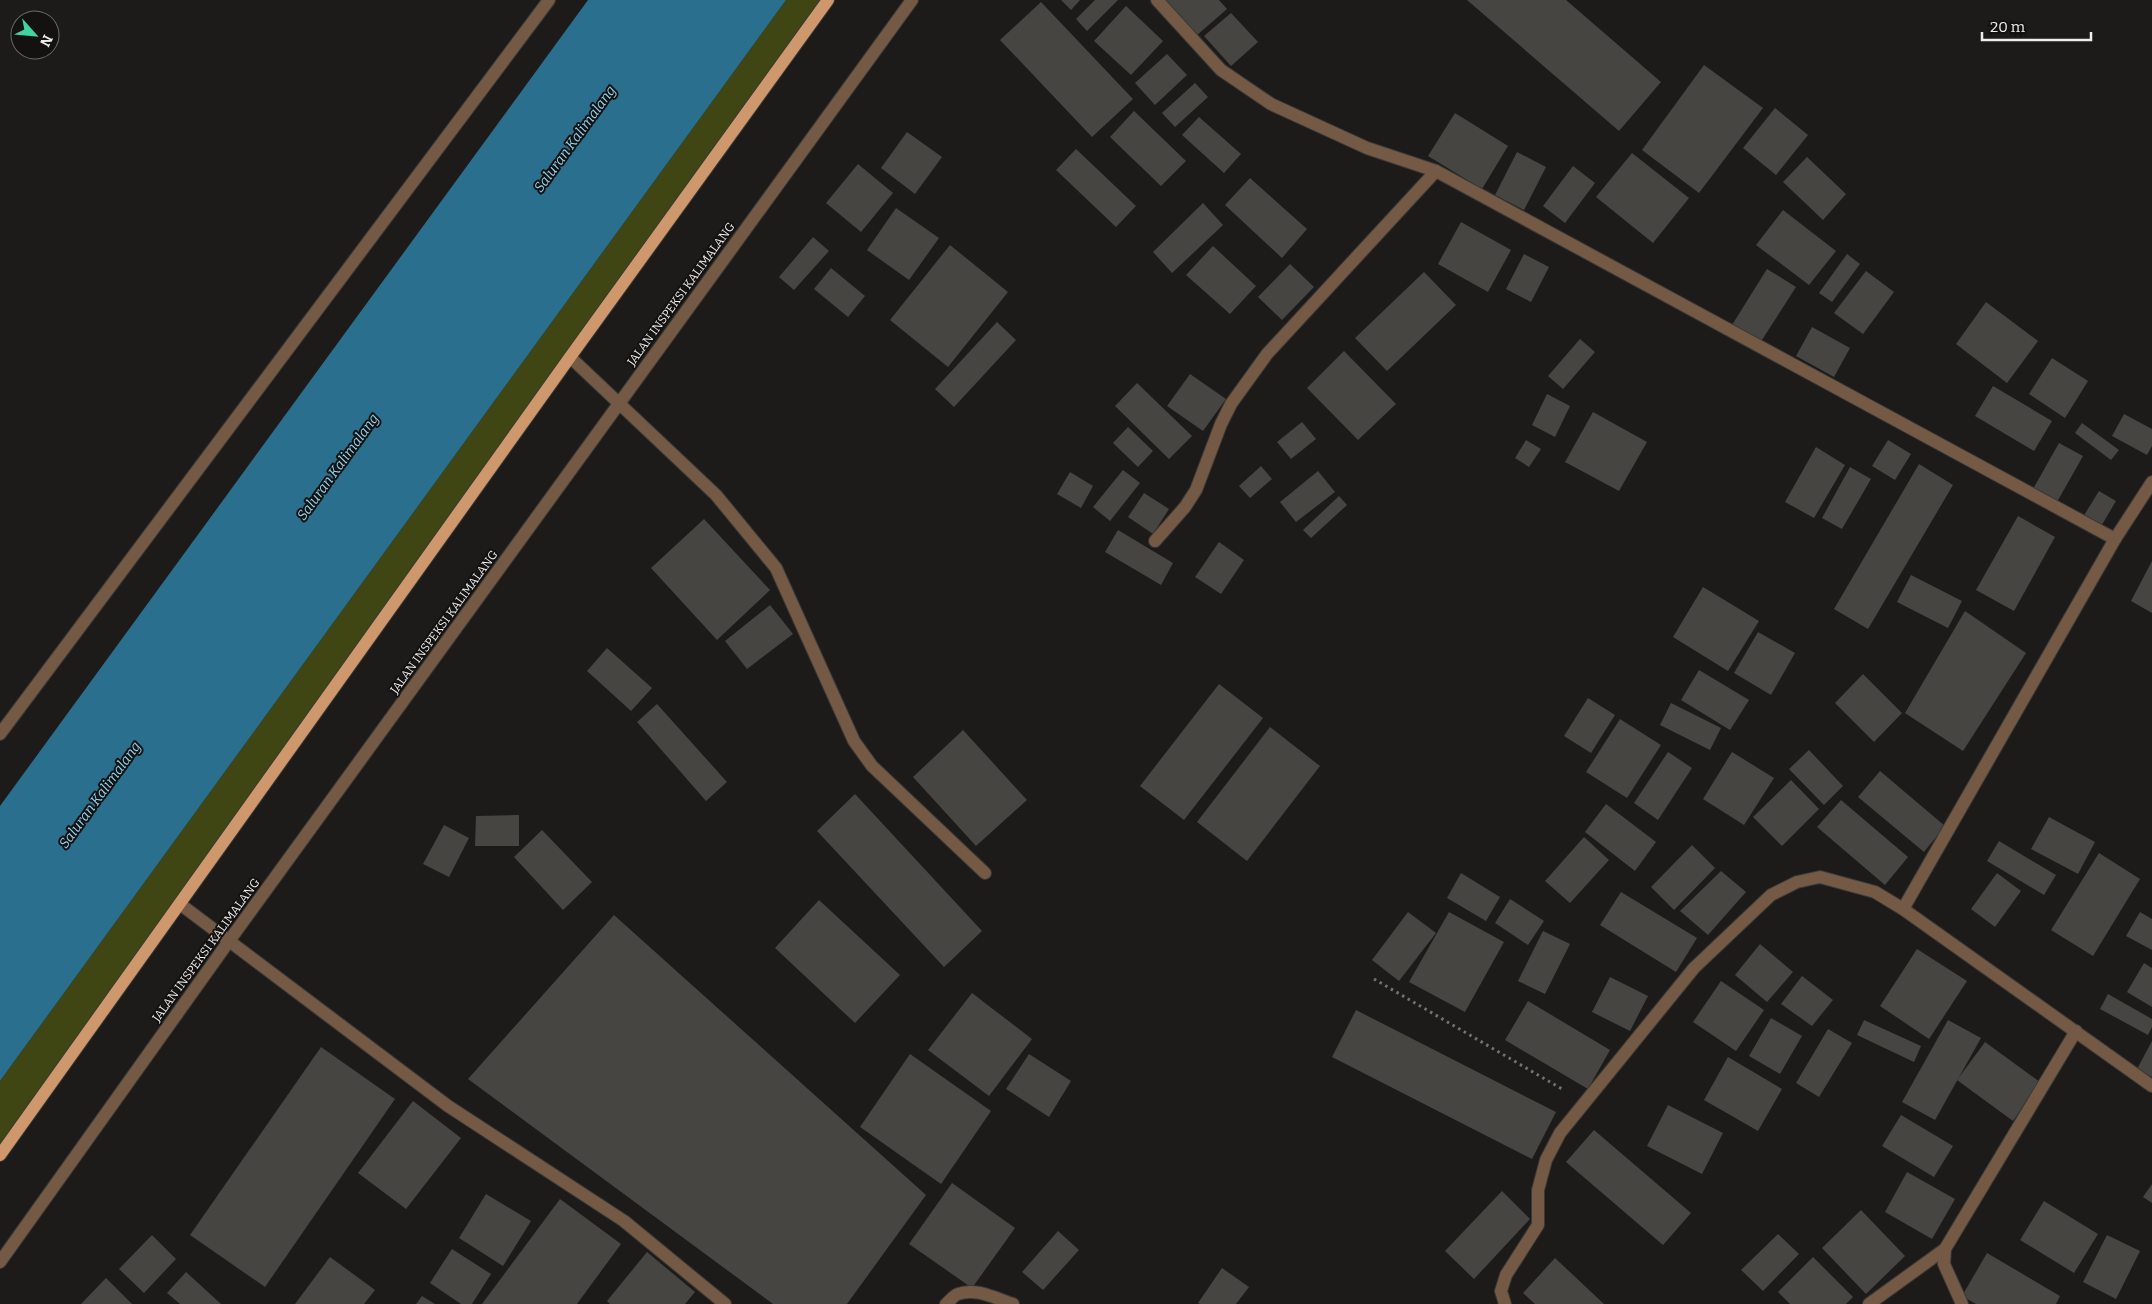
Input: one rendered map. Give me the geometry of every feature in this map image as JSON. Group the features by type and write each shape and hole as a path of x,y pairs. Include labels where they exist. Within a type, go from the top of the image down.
{"main road":[{"path":"0,1155 570,357 828,0"}],"street":[{"path":"0,734 549,0"},
{"name":"JALAN INSPEKSI KALIMALANG","path":"0,1262 229,941 912,0"},
{"path":"1157,0 1221,70 1271,104 1367,148 1436,171 2115,539"},
{"path":"1155,540 1185,507 1196,490 1221,424 1231,404 1267,354 1436,171"},
{"path":"570,357 620,402 716,495 776,568 854,741 872,766 985,873"},
{"path":"1903,909 2115,539 2152,482"},
{"path":"1505,1304 1501,1291 1506,1275 1538,1225 1538,1190 1546,1160 1560,1133 1694,968 1771,895 1797,882 1820,877 1875,892 1903,909 2152,1086"},
{"path":"180,904 448,1106 624,1221 725,1304"},
{"path":"1962,1304 1944,1264 1946,1249 2076,1031"},
{"path":"1869,1304 1946,1249"},
{"path":"946,1304 957,1294 968,1292 984,1294 1013,1304"}],"path":[{"path":"1374,979 1584,1102"}],"green space":[{"path":"786,0 828,0 0,1155 0,1081"}],"water":[{"name":"Saluran Kalimalang","path":"588,0 786,0 0,1081 0,806"}],"building":[{"path":"1061,0 1080,0 1071,10"},
{"path":"1095,0 1118,0 1087,31 1076,19"},
{"path":"1164,0 1219,0 1227,9 1196,36"},
{"path":"1467,0 1566,0 1661,82 1619,131"},
{"path":"1041,2 1133,99 1092,137 1000,40"},
{"path":"1126,6 1163,41 1131,75 1094,41"},
{"path":"1231,13 1258,42 1231,66 1204,36"},
{"path":"1167,54 1187,75 1155,105 1135,83"},
{"path":"1704,65 1763,108 1699,193 1642,150"},
{"path":"1195,83 1208,97 1175,127 1162,113"},
{"path":"1775,108 1808,135 1776,175 1743,148"},
{"path":"1134,111 1186,161 1161,186 1110,137"},
{"path":"1455,113 1508,146 1482,189 1428,156"},
{"path":"1199,117 1241,154 1224,173 1182,135"},
{"path":"907,132 942,157 915,194 881,168"},
{"path":"1076,149 1136,206 1116,227 1056,170"},
{"path":"1517,152 1546,167 1524,210 1495,195"},
{"path":"1632,153 1689,198 1653,243 1596,197"},
{"path":"1807,157 1846,194 1823,220 1783,182"},
{"path":"858,164 893,193 861,232 826,203"},
{"path":"1573,166 1595,183 1565,223 1543,206"},
{"path":"1250,178 1307,229 1282,258 1225,205"},
{"path":"1203,203 1223,225 1172,273 1153,252"},
{"path":"896,208 939,238 909,280 867,250"},
{"path":"1783,210 1836,251 1809,285 1756,245"},
{"path":"1461,222 1511,250 1488,292 1438,264"},
{"path":"813,237 829,251 794,290 779,277"},
{"path":"950,245 1008,292 948,367 890,320"},
{"path":"1213,246 1256,286 1230,314 1186,275"},
{"path":"1524,254 1549,267 1531,302 1506,289"},
{"path":"1847,254 1860,264 1832,302 1819,293"},
{"path":"1290,264 1314,287 1282,320 1258,297"},
{"path":"831,268 865,296 848,317 814,289"},
{"path":"1767,269 1796,287 1760,343 1732,325"},
{"path":"1866,271 1894,292 1863,334 1834,313"},
{"path":"1424,272 1456,305 1387,371 1355,338"},
{"path":"1986,302 2038,341 2007,383 1956,344"},
{"path":"997,322 1016,340 954,407 935,389"},
{"path":"1812,327 1850,348 1834,377 1796,356"},
{"path":"1580,339 1595,352 1563,389 1548,376"},
{"path":"1344,351 1396,404 1358,440 1307,388"},
{"path":"2052,358 2088,381 2065,418 2029,394"},
{"path":"1190,374 1226,399 1203,431 1167,406"},
{"path":"1137,383 1192,436 1169,459 1115,406"},
{"path":"1993,386 2052,421 2034,451 1975,416"},
{"path":"1547,394 1570,406 1555,437 1532,425"},
{"path":"1593,412 1647,442 1619,491 1565,462"},
{"path":"2124,414 2152,429 2152,446 2147,455 2112,436"},
{"path":"1302,422 1316,439 1291,459 1277,442"},
{"path":"2082,423 2119,450 2111,460 2075,433"},
{"path":"1128,427 1153,451 1138,467 1113,443"},
{"path":"1526,440 1541,449 1529,467 1515,458"},
{"path":"1888,440 1911,454 1895,480 1872,466"},
{"path":"2059,443 2083,456 2057,502 2033,489"},
{"path":"1816,447 1845,465 1814,518 1785,502"},
{"path":"1919,464 1953,485 1868,629 1834,609"},
{"path":"1261,466 1272,479 1250,498 1239,486"},
{"path":"1850,467 1871,479 1842,529 1822,518"},
{"path":"1123,470 1140,483 1110,521 1093,507"},
{"path":"1318,471 1335,492 1296,522 1280,502"},
{"path":"1070,472 1093,486 1081,508 1057,494"},
{"path":"2099,491 2116,501 2100,528 2083,517"},
{"path":"1144,493 1169,509 1153,534 1128,517"},
{"path":"1339,496 1347,505 1311,538 1303,530"},
{"path":"2018,516 2055,537 2014,611 1976,590"},
{"path":"704,519 770,590 717,640 651,568"},
{"path":"1118,530 1173,563 1161,585 1105,552"},
{"path":"1219,542 1244,560 1221,594 1195,577"},
{"path":"2152,561 2152,613 2131,601"},
{"path":"1911,575 1962,601 1948,628 1897,602"},
{"path":"1703,587 1759,621 1728,671 1673,637"},
{"path":"770,605 793,634 747,669 725,641"},
{"path":"1965,611 2026,653 1963,751 1905,713"},
{"path":"1758,632 1795,653 1771,695 1734,673"},
{"path":"607,648 652,688 631,711 587,671"},
{"path":"1699,670 1749,700 1730,730 1681,700"},
{"path":"1863,674 1902,713 1874,742 1835,703"},
{"path":"1219,684 1263,718 1184,820 1140,786"},
{"path":"1588,698 1615,715 1591,753 1564,736"},
{"path":"1671,703 1721,728 1710,750 1660,725"},
{"path":"657,704 727,782 706,801 637,722"},
{"path":"1620,719 1661,745 1627,798 1586,772"},
{"path":"1270,727 1320,766 1247,861 1197,822"},
{"path":"963,730 1027,800 976,846 913,777"},
{"path":"1809,750 1843,786 1824,805 1789,769"},
{"path":"1668,752 1692,768 1658,820 1634,803"},
{"path":"1732,752 1774,778 1744,825 1703,799"},
{"path":"1880,771 1945,826 1924,852 1858,797"},
{"path":"1791,780 1819,809 1782,846 1753,817"},
{"path":"855,794 982,931 944,967 817,831"},
{"path":"1841,800 1908,857 1885,885 1817,827"},
{"path":"1606,804 1656,842 1635,871 1585,832"},
{"path":"519,815 519,846 475,846 476,816"},
{"path":"2049,817 2095,842 2078,874 2031,849"},
{"path":"444,825 469,838 449,877 423,864"},
{"path":"542,830 592,882 563,910 514,857"},
{"path":"1584,837 1609,860 1570,903 1545,881"},
{"path":"1999,841 2056,875 2044,895 1987,861"},
{"path":"1692,845 1715,868 1674,910 1651,887"},
{"path":"2099,853 2140,879 2093,956 2051,930"},
{"path":"1721,871 1746,892 1708,935 1680,911"},
{"path":"1461,873 1500,897 1486,921 1447,898"},
{"path":"1997,873 2021,891 1995,927 1971,909"},
{"path":"1621,892 1697,938 1676,972 1600,925"},
{"path":"1510,899 1544,921 1528,945 1495,923"},
{"path":"819,900 900,975 855,1023 775,948"},
{"path":"1408,912 1436,933 1399,981 1372,960"},
{"path":"1449,912 1504,942 1465,1012 1409,982"},
{"path":"2140,912 2152,919 2152,950 2126,936"},
{"path":"614,915 926,1195 847,1304 773,1304 468,1079"},
{"path":"1543,931 1570,944 1545,994 1518,981"},
{"path":"1760,944 1793,972 1767,1002 1735,975"},
{"path":"1917,949 1967,981 1929,1039 1880,1006"},
{"path":"2144,963 2152,968 2152,1007 2127,992"},
{"path":"1802,976 1833,1000 1812,1026 1781,1004"},
{"path":"1610,977 1648,996 1630,1031 1592,1012"},
{"path":"1721,981 1764,1010 1736,1051 1693,1022"},
{"path":"972,993 1032,1039 989,1096 928,1050"},
{"path":"2108,994 2152,1019 2152,1027 2148,1035 2100,1009"},
{"path":"1528,1001 1610,1050 1588,1089 1505,1040"},
{"path":"1356,1010 1556,1112 1532,1159 1332,1057"},
{"path":"1771,1018 1802,1036 1780,1074 1749,1056"},
{"path":"1864,1020 1921,1046 1914,1062 1857,1035"},
{"path":"1948,1020 1981,1038 1935,1120 1902,1102"},
{"path":"1828,1029 1852,1043 1819,1097 1796,1083"},
{"path":"2152,1041 2152,1077 2137,1069"},
{"path":"1985,1042 2040,1082 2013,1121 1957,1080"},
{"path":"321,1047 395,1099 265,1287 190,1235"},
{"path":"910,1054 991,1111 941,1184 860,1127"},
{"path":"1029,1054 1071,1081 1049,1117 1006,1089"},
{"path":"1728,1057 1782,1089 1758,1131 1704,1100"},
{"path":"413,1101 461,1138 406,1209 358,1173"},
{"path":"1668,1105 1723,1133 1702,1174 1647,1146"},
{"path":"1901,1115 1953,1146 1934,1177 1882,1146"},
{"path":"1594,1130 1691,1213 1663,1245 1566,1162"},
{"path":"1907,1172 1955,1199 1932,1239 1885,1212"},
{"path":"952,1183 1015,1228 972,1288 909,1244"},
{"path":"2152,1184 2152,1203 2143,1197"},
{"path":"1502,1191 1530,1219 1474,1279 1445,1251"},
{"path":"486,1194 531,1221 503,1266 459,1238"},
{"path":"560,1199 621,1244 577,1304 482,1304"},
{"path":"2044,1201 2098,1234 2074,1273 2020,1240"},
{"path":"1861,1210 1905,1256 1866,1294 1822,1248"},
{"path":"1058,1231 1079,1250 1043,1290 1022,1272"},
{"path":"1778,1234 1799,1254 1763,1291 1741,1270"},
{"path":"152,1235 176,1259 144,1293 119,1269"},
{"path":"2107,1235 2140,1251 2116,1299 2083,1282"},
{"path":"452,1249 491,1274 472,1304 461,1304 430,1283"},
{"path":"647,1252 695,1292 685,1304 610,1304 607,1301"},
{"path":"1987,1253 2060,1296 2056,1304 1976,1304 1962,1296"},
{"path":"330,1257 375,1290 364,1304 295,1304"},
{"path":"1813,1257 1853,1297 1846,1304 1790,1304 1778,1292"},
{"path":"1555,1258 1604,1304 1535,1304 1523,1293"},
{"path":"1222,1268 1249,1287 1236,1304 1198,1303"},
{"path":"186,1272 221,1304 180,1304 167,1293"},
{"path":"106,1278 132,1304 81,1304"},
{"path":"422,1296 435,1304 416,1304"}]}
